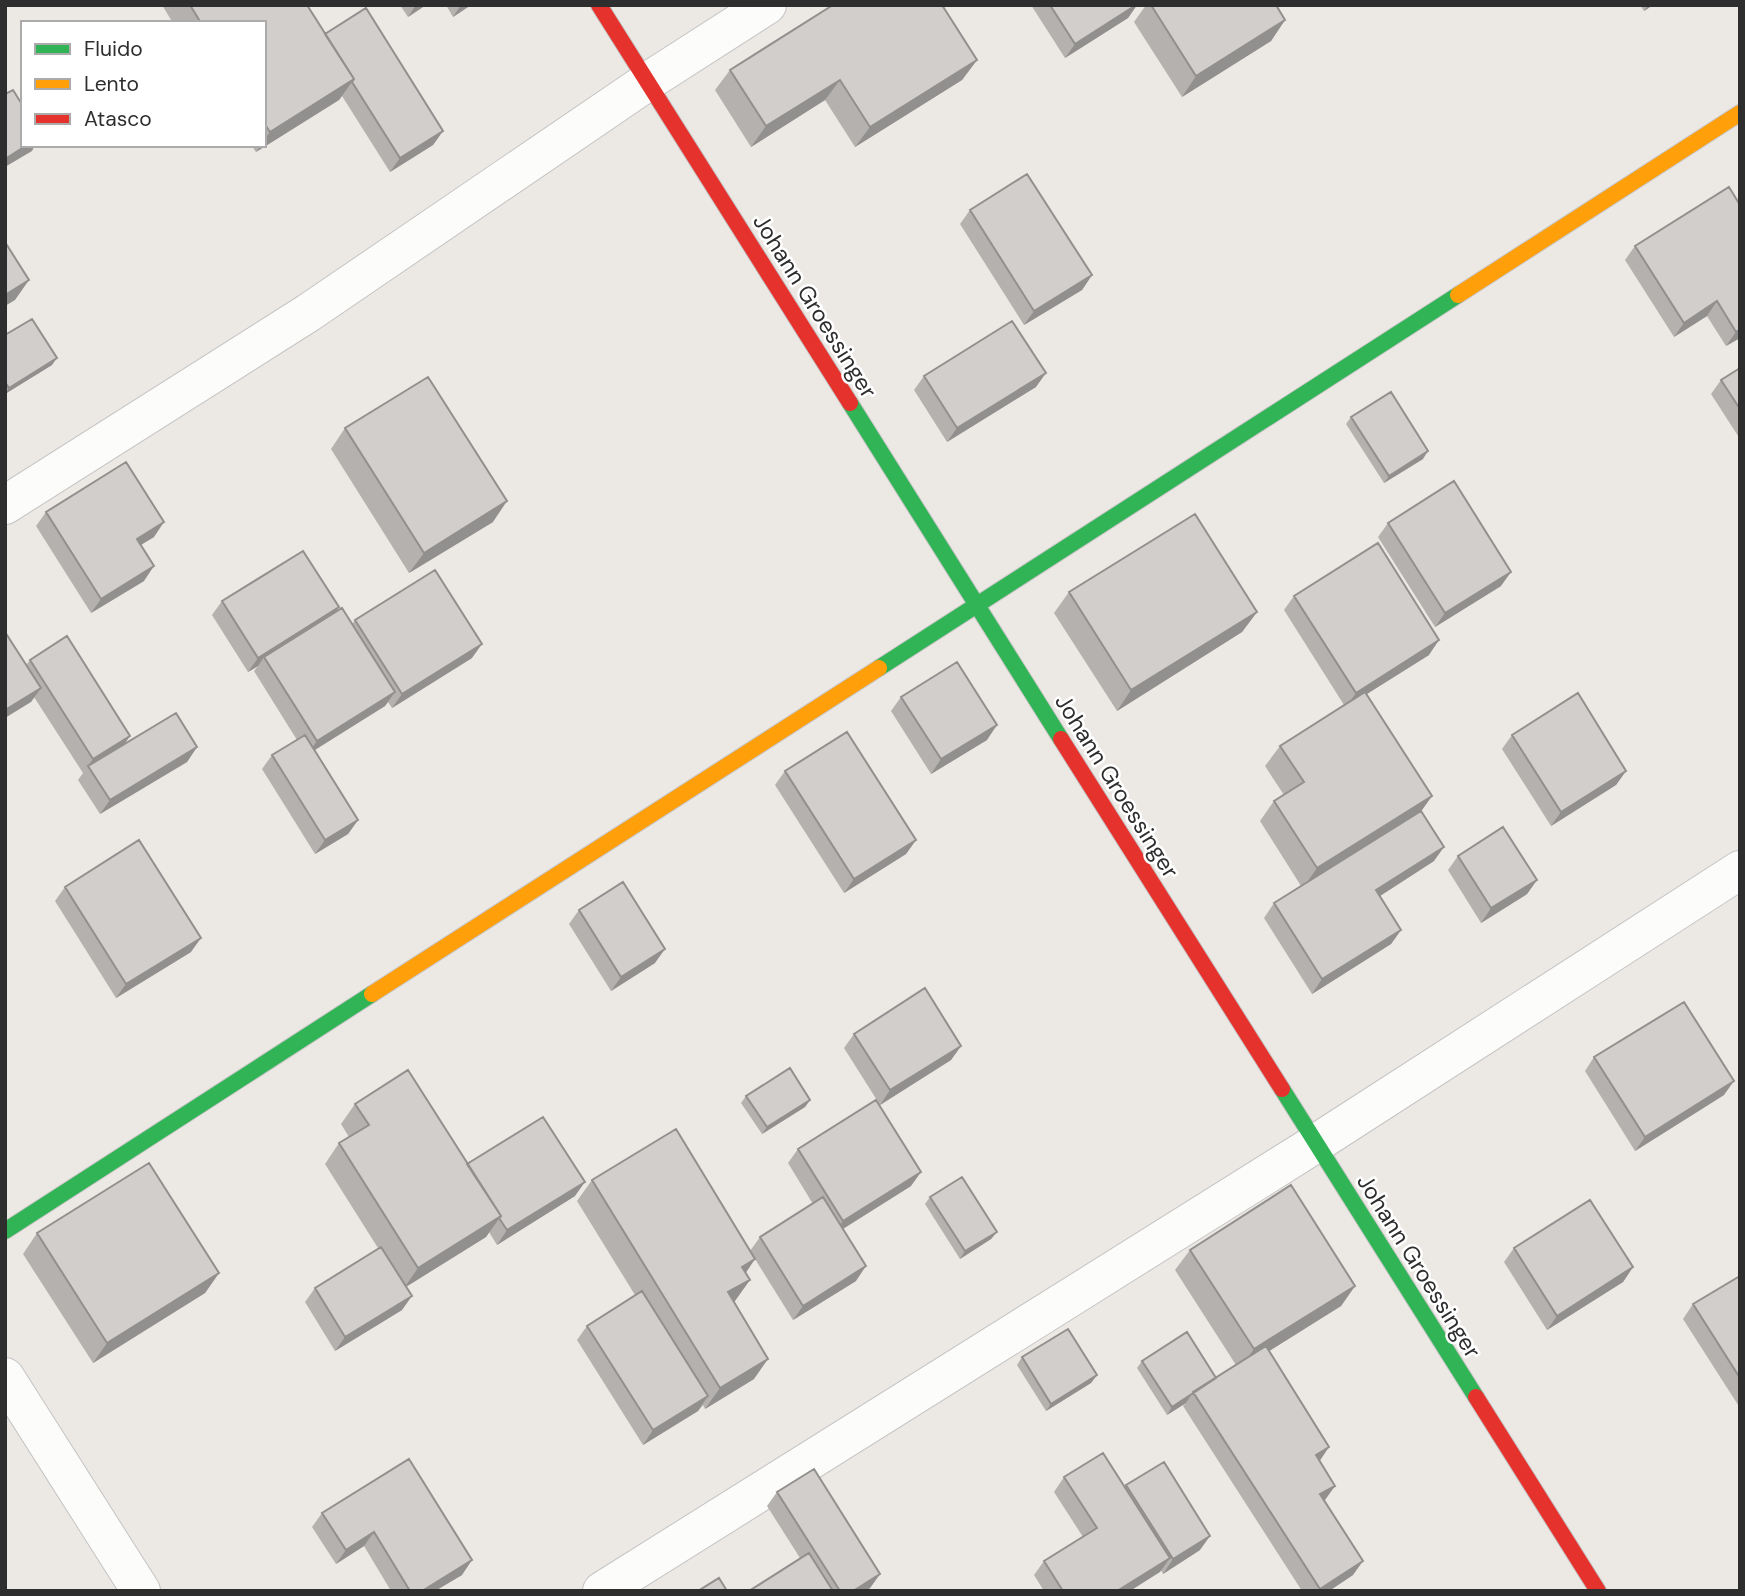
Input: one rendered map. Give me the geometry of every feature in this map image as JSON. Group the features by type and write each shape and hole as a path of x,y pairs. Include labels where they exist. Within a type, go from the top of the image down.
{"street":[{"name":"Johann Groessinger","path":"599,5 1598,1591"},
{"path":"5,505 308,313 647,82 767,5"},
{"path":"5,1231 1740,113"},
{"path":"602,1591 1315,1143 1740,870"},
{"path":"5,1377 141,1591"}],"building":[{"path":"190,5 307,5 354,79 270,132 266,126 266,21 200,21"},
{"path":"833,5 942,5 977,60 870,127 840,80 766,126 730,70"},
{"path":"1050,5 1136,5 1075,44"},
{"path":"1151,5 1276,5 1285,20 1196,76"},
{"path":"366,8 443,131 400,158 325,34"},
{"path":"13,90 21,103 21,147 24,147 5,159 5,94"},
{"path":"1027,174 1092,275 1034,311 970,210"},
{"path":"1729,187 1740,205 1740,330 1736,332 1717,301 1684,323 1635,246"},
{"path":"5,242 29,280 5,295"},
{"path":"32,319 57,358 9,388 5,382 5,335"},
{"path":"1012,321 1046,373 957,428 924,376"},
{"path":"1740,368 1740,409 1721,380"},
{"path":"428,377 507,501 424,553 345,428"},
{"path":"1391,392 1428,451 1389,476 1351,417"},
{"path":"126,462 164,522 137,539 154,566 101,599 46,512"},
{"path":"1454,481 1511,572 1445,613 1388,523"},
{"path":"1195,514 1257,612 1131,690 1069,592"},
{"path":"1378,543 1439,640 1356,693 1294,596"},
{"path":"303,551 339,607 258,658 222,601"},
{"path":"435,570 482,644 402,694 355,620"},
{"path":"342,608 395,692 317,741 264,657"},
{"path":"5,632 41,688 5,710"},
{"path":"67,636 130,736 93,759 30,660"},
{"path":"957,662 997,725 941,759 901,697"},
{"path":"1365,692 1432,796 1317,868 1274,801 1304,782 1280,746"},
{"path":"1578,693 1626,771 1561,812 1512,735"},
{"path":"176,713 197,747 110,800 88,766"},
{"path":"847,732 916,840 854,879 785,771"},
{"path":"305,735 358,820 325,840 272,755"},
{"path":"1421,811 1444,847 1376,890 1401,930 1322,979 1274,903"},
{"path":"1503,827 1537,880 1491,908 1458,856"},
{"path":"139,840 201,938 126,984 65,887"},
{"path":"623,882 665,949 621,977 579,910"},
{"path":"925,988 961,1046 890,1090 854,1034"},
{"path":"1684,1002 1734,1081 1645,1137 1594,1057"},
{"path":"790,1068 810,1100 767,1127 746,1096"},
{"path":"408,1070 501,1216 418,1268 339,1143 369,1125 355,1104"},
{"path":"876,1100 921,1172 843,1221 798,1149"},
{"path":"543,1117 585,1182 507,1230 499,1218 501,1216 467,1164"},
{"path":"676,1129 755,1259 742,1267 750,1280 728,1292 768,1359 720,1388 592,1180"},
{"path":"149,1163 219,1273 107,1343 37,1233"},
{"path":"962,1177 997,1232 965,1251 930,1197"},
{"path":"1291,1185 1355,1286 1254,1349 1190,1250"},
{"path":"823,1197 866,1266 803,1306 760,1237"},
{"path":"1590,1200 1633,1267 1557,1316 1514,1248"},
{"path":"381,1247 412,1296 345,1337 315,1288"},
{"path":"1740,1276 1740,1378 1693,1304"},
{"path":"642,1291 708,1396 653,1430 587,1326"},
{"path":"1068,1329 1097,1375 1051,1404 1022,1357"},
{"path":"1187,1332 1216,1378 1172,1407 1142,1361"},
{"path":"1266,1346 1329,1447 1316,1455 1335,1486 1320,1494 1363,1561 1320,1589 1193,1392"},
{"path":"1103,1453 1170,1558 1117,1591 1063,1591 1044,1561 1097,1528 1064,1477"},
{"path":"409,1459 472,1560 422,1591 410,1591 374,1532 346,1550 322,1513"},
{"path":"1164,1462 1210,1536 1173,1559 1126,1485"},
{"path":"814,1469 880,1574 853,1591 840,1591 777,1492"},
{"path":"809,1553 833,1591 749,1591"},
{"path":"719,1578 727,1591 698,1591"}],"traffic: fast":[{"path":"879,668 1458,295"},
{"path":"850,403 1061,739"},
{"path":"5,1231 372,994"},
{"path":"1282,1089 1476,1397"}],"traffic: slow":[{"path":"1458,295 1740,113"},
{"path":"372,994 879,668"}],"traffic: jam":[{"path":"599,5 850,403"},
{"path":"1061,739 1282,1089"},
{"path":"1476,1397 1598,1591"}]}
